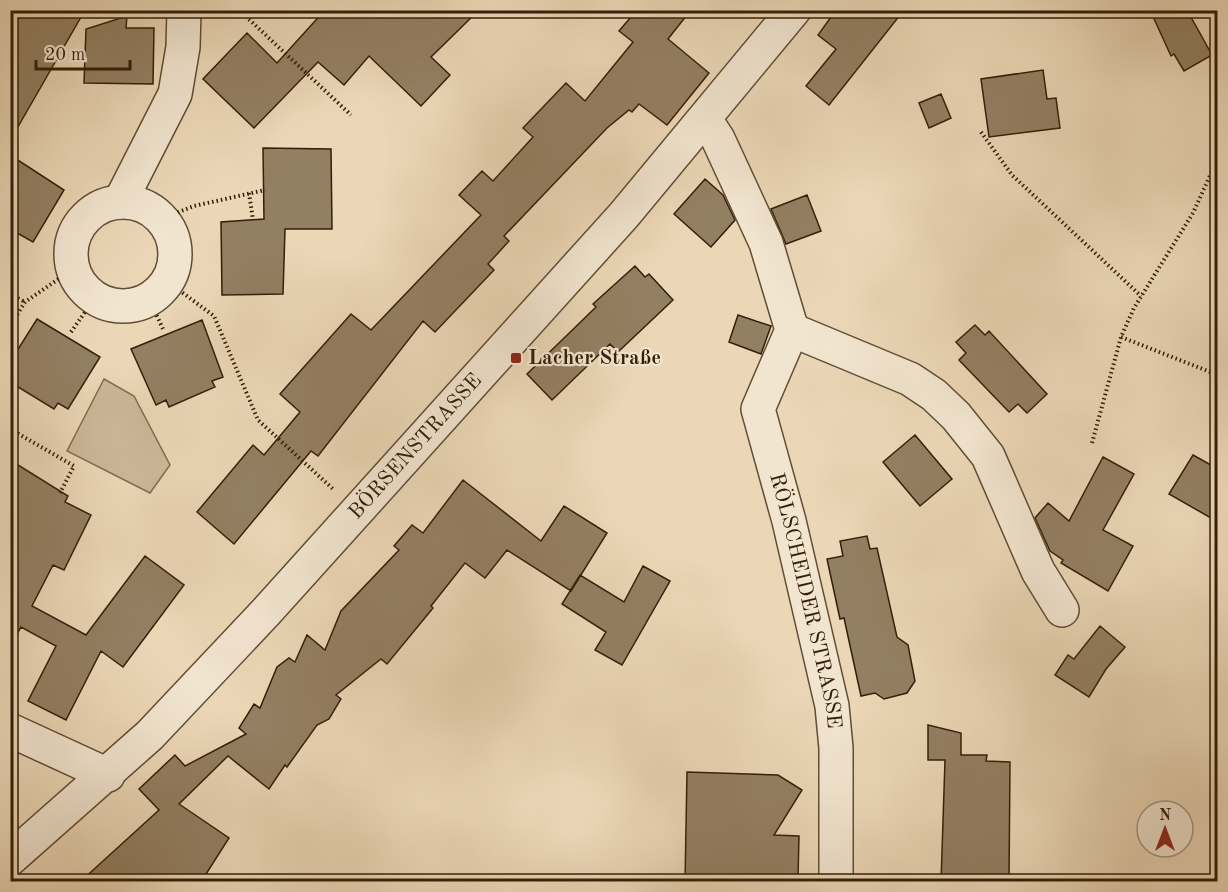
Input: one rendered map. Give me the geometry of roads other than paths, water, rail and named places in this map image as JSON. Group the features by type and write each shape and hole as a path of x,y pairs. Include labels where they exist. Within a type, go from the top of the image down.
{"street":[{"path":"120,202 142,206 161,219 172,236 175,250 174,265 159,291 125,306 111,305 86,291 73,269 71,247 75,232 84,219 97,209 120,202 175,94 183,47 184,10"},
{"name":"BÖRSENSTRASSE","path":"10,859 108,775 150,735 357,511 624,215 794,10"},
{"path":"705,119 718,139 766,243 792,330 910,380 934,395 956,416 988,456 1038,571 1062,610"},
{"name":"RÖLSCHEIDER STRASSE","path":"792,330 758,409 789,521 832,706 836,748 836,882"},
{"path":"10,730 108,775"}],"place":[{"name":"Lacher Straße","path":"516,358"}]}
